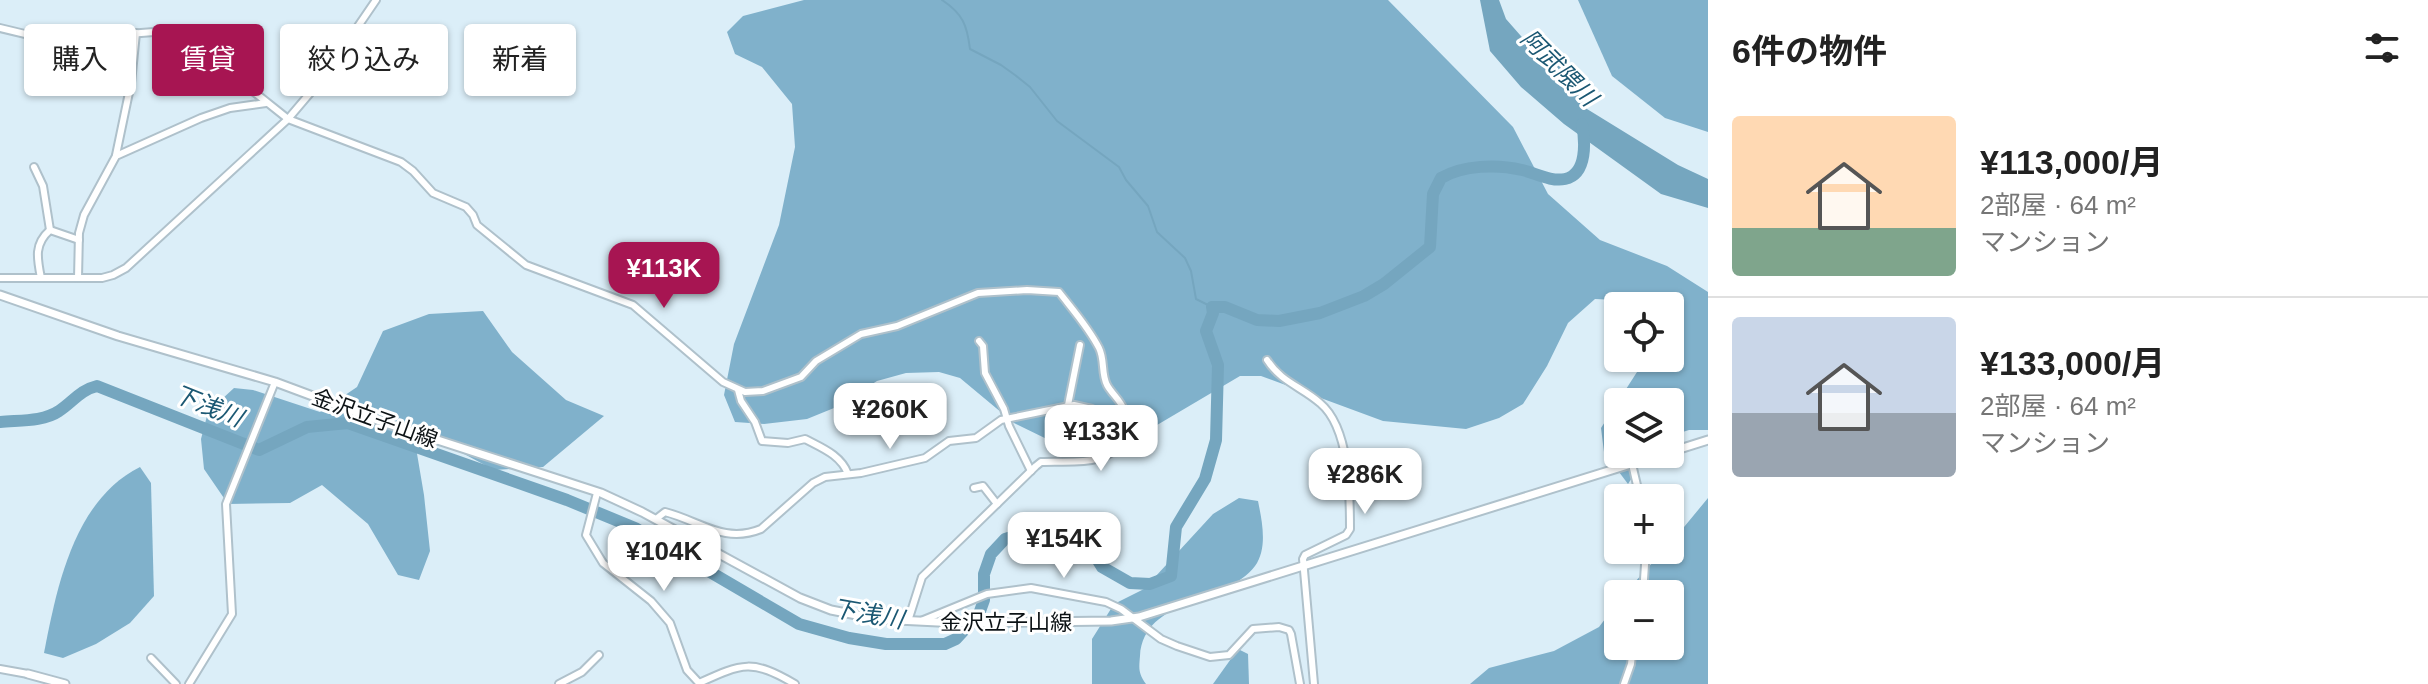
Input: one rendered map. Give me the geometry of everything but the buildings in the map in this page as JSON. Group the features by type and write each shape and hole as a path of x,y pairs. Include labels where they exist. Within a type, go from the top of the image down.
{"street":[{"path":"0,278 102,278 126,268 288,119 322,79 376,0"},
{"path":"0,28 24,34"},
{"path":"136,33 170,35 200,49 288,119 401,162 433,193 466,207 477,225 526,265 633,305 711,373 738,390 763,391 780,386 801,377 816,361 861,334 897,326 978,293 1059,292 1100,349 1103,376 1126,416 1124,435 1113,451 1088,461 1041,462 922,577 908,621"},
{"path":"78,278 79,240 84,215 116,156 128,96"},
{"path":"116,156 201,118 230,108 266,103"},
{"path":"34,167 43,186 50,230 37,248 41,278"},
{"path":"50,230 79,240"},
{"name":"金沢立子山線","path":"0,295 118,336 275,382 385,423 597,493 656,519 800,598 831,610 877,619 984,623 1133,618 1619,468"},
{"path":"979,341 983,346 985,373 1031,471"},
{"path":"1068,405 1080,345"},
{"path":"1267,360 1287,383 1323,405 1345,450 1350,488 1350,529 1346,535 1305,555 1314,684"},
{"path":"189,684 232,614 226,504 275,382"},
{"path":"738,390 762,441 788,443 805,439 837,457 845,464 848,474"},
{"path":"656,519 665,512 725,535 751,533 761,529 813,483 825,477 925,458 949,441 976,438 1001,420 1068,405 1092,409 1119,444"},
{"path":"1684,448 1708,440"},
{"path":"974,488 983,486 997,504"},
{"path":"597,493 586,535 603,563 651,601 670,623 687,670 698,683 739,667 754,665 770,669 795,684"},
{"path":"921,621 985,595 1031,588 1106,602 1161,639 1199,655 1218,658 1229,655 1253,629 1285,627 1292,637 1300,684"},
{"path":"559,684 582,672 599,655"},
{"path":"151,658 176,684"},
{"path":"1624,684 1631,660"},
{"path":"0,669 65,684"}],"shaded area":[{"path":"804,0 1388,0 1513,127 1548,194 1600,240 1667,266 1708,292 1708,430 1684,432 1684,388 1627,388 1637,372 1684,372 1684,292 1604,292 1604,299 1595,299 1568,323 1547,366 1523,404 1499,418 1466,429 1383,421 1261,376 1240,376 1130,441 1095,452 1057,444 1014,423 960,378 939,372 906,373 877,381 834,408 807,419 764,424 735,422 724,395 734,344 779,225 795,147 792,104 762,67 735,54 727,32 743,16"},
{"path":"1578,0 1708,0 1708,132 1665,118 1612,76"},
{"path":"483,311 512,352 566,400 604,416 543,467 494,470 440,441 414,436 430,551 419,580 398,575 368,524 322,485 290,503 228,504 204,469 201,439 208,412 234,388 253,390 320,412 357,387 383,331 429,314"},
{"path":"1604,423 1604,452 1601,428"},
{"path":"140,467 151,483 154,596 130,623 96,644 63,658 44,653 63,573 84,523 117,482"},
{"path":"1616,468 1638,468 1628,484"},
{"path":"1239,498 1258,501 1263,543 1255,566 1242,579 1170,611 1156,622 1145,637 1140,656 1140,670 1146,684 1092,684 1092,639 1114,604 1144,589 1213,514"},
{"path":"1708,498 1708,684 1470,684 1489,668 1554,651 1599,627 1604,620 1604,660 1684,660 1684,580 1637,580 1651,564 1684,564 1684,527"},
{"path":"1238,649 1248,654 1249,684 1213,684"}],"water":[{"name":"阿武隈川","path":"1480,0 1499,0 1506,19 1534,51 1564,67 1587,109 1678,165 1708,179 1708,208 1661,194 1564,124 1521,87 1490,51"}],"waterway":[{"path":"942,0 963,21 970,49 1015,75 1030,87 1057,121 1119,167 1148,206 1157,232 1185,258 1191,271 1196,299 1212,307"},
{"name":"下浅川","path":"0,422 53,415 81,393 97,386 259,450 307,427 348,423 567,500 635,528 799,624 849,638 886,644 945,644 956,639 979,614 984,600 984,574 991,554 1005,539 1018,535 1053,533 1080,539 1089,546 1102,567 1130,583 1150,584 1171,576 1176,527 1205,479 1216,440 1218,365 1206,331 1213,313 1212,307 1225,307 1257,320 1279,321 1320,313 1364,296 1430,247 1433,194 1441,178 1459,170 1491,166 1565,179 1578,171 1581,164 1584,147 1582,124"}]}
